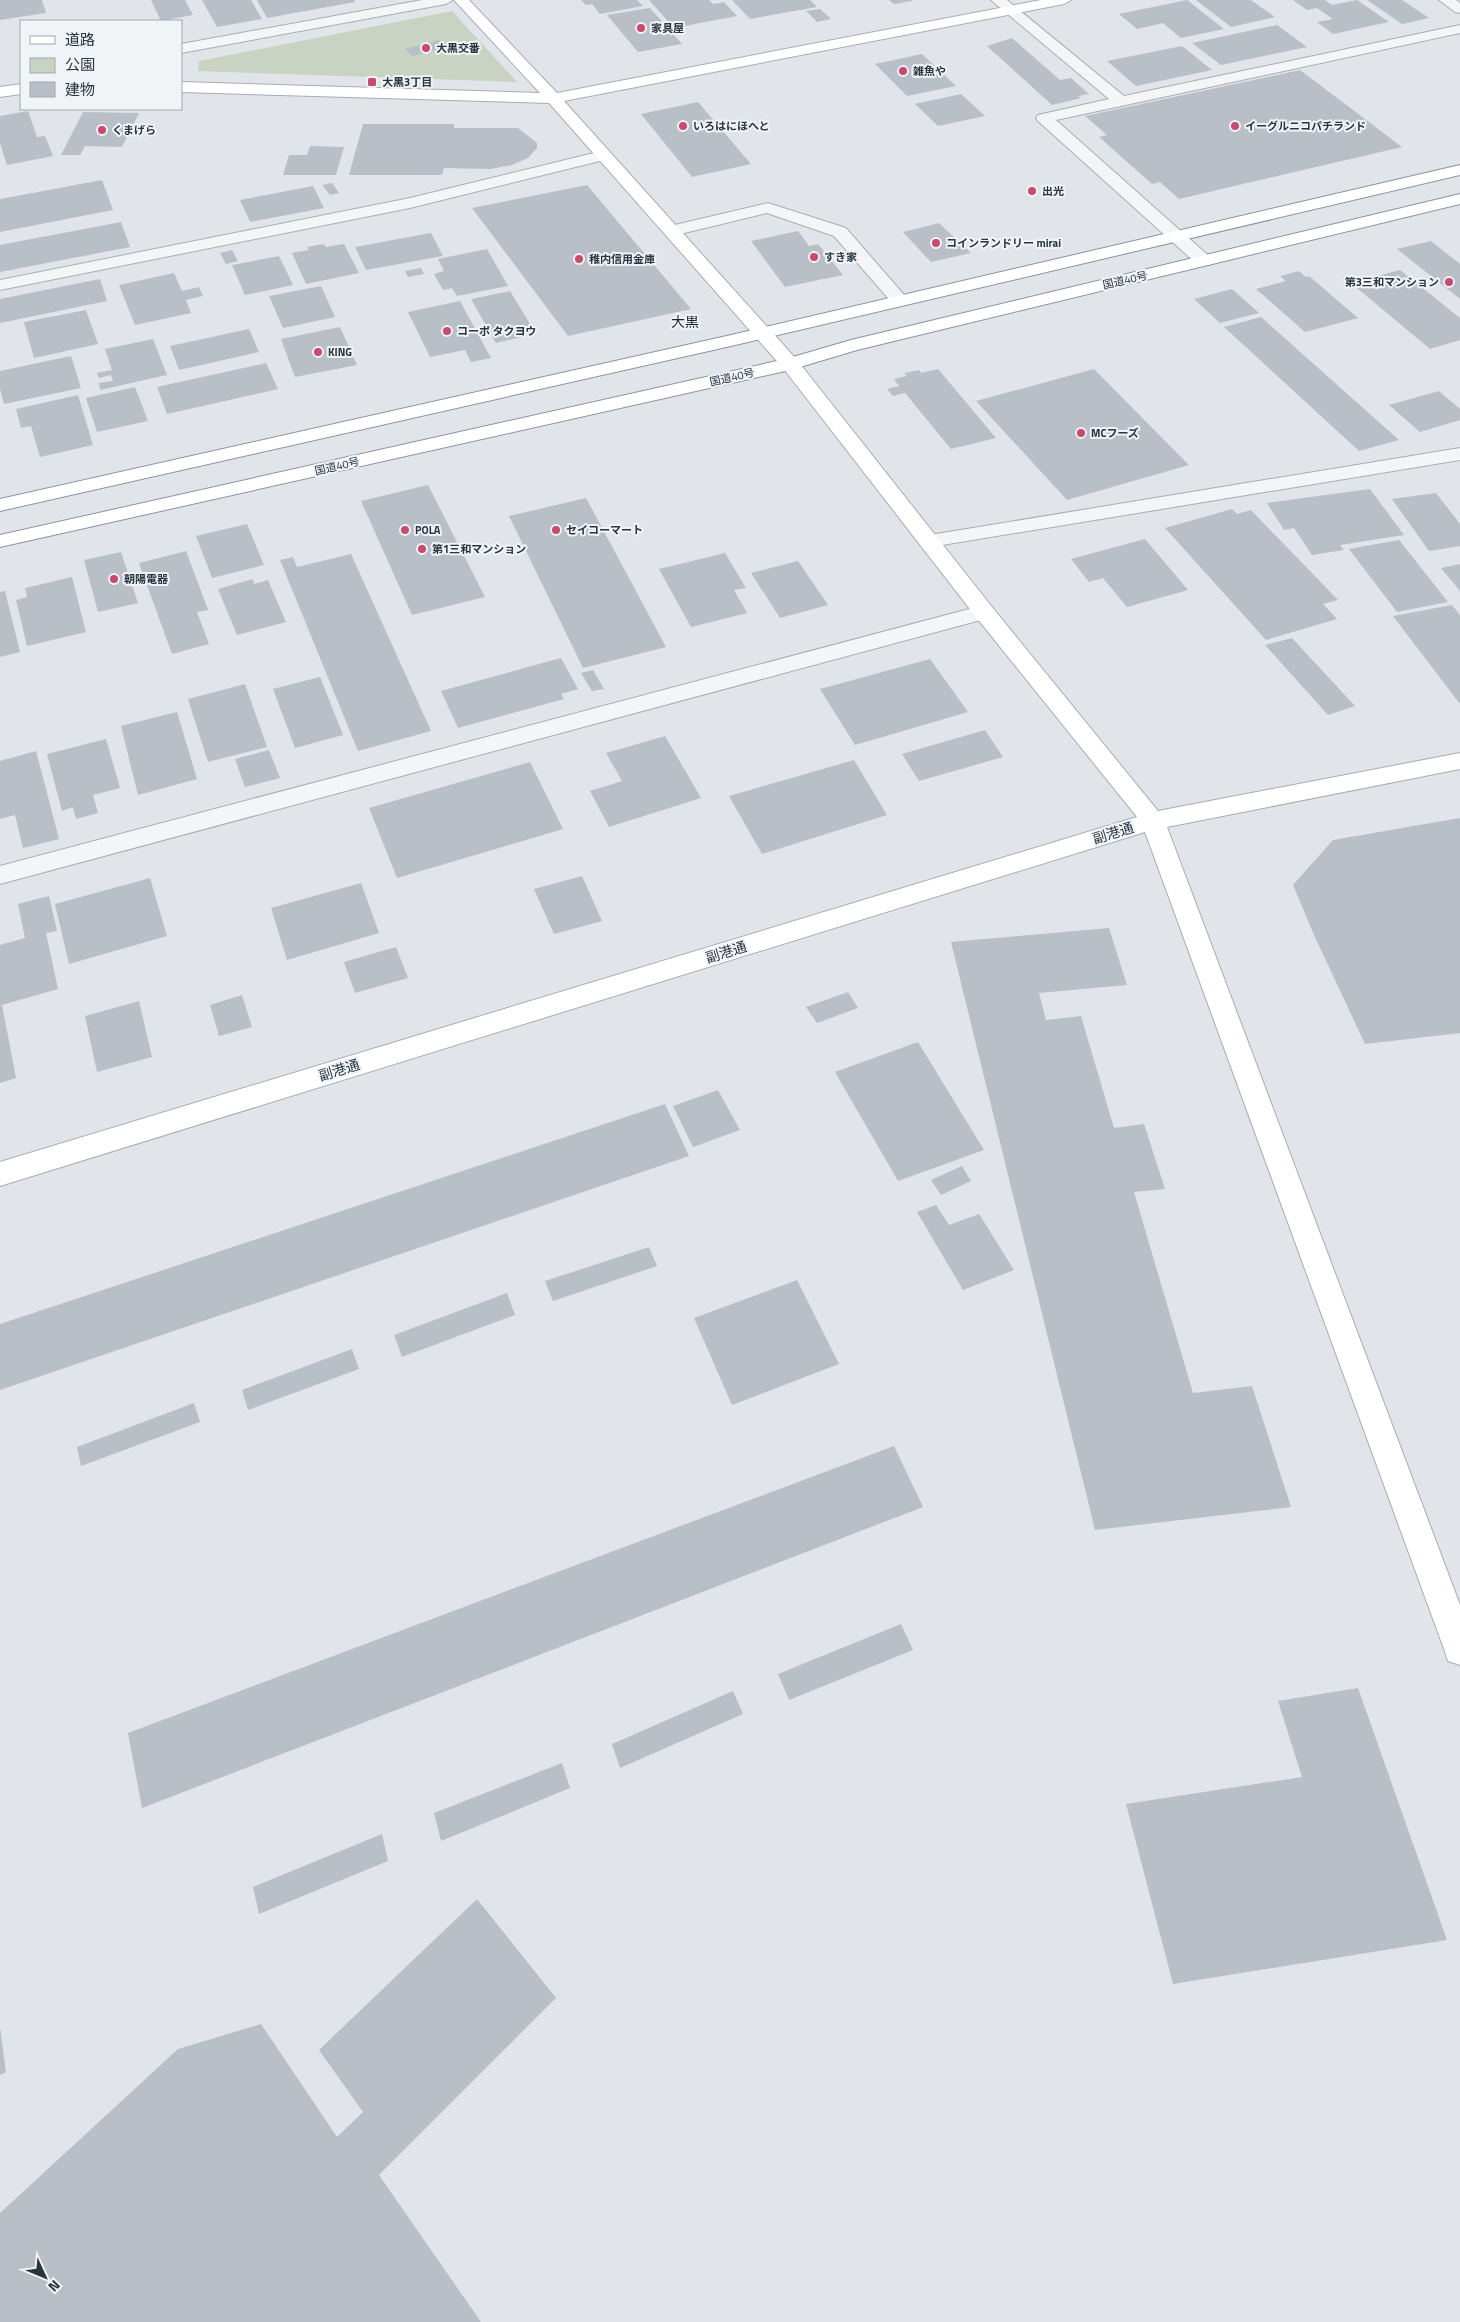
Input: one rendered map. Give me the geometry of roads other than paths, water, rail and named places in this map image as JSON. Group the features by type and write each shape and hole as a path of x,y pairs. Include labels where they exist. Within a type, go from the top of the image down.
{"main road":[{"path":"461,0 553,98 602,156 672,231 790,364 984,612 1153,821 1460,1649"},
{"path":"182,88 553,98 1064,0"},
{"path":"0,92 20,89"},
{"path":"0,505 472,400 1460,170"},
{"name":"国道40号","path":"0,541 790,364 851,346 1020,304 1460,198"},
{"name":"副港通","path":"0,1174 1153,821 1460,761"}],"street":[{"path":"182,49 446,0"},
{"path":"998,0 1120,101"},
{"path":"1446,0 1460,9"},
{"path":"1204,261 1044,118 1460,29"},
{"path":"0,285 410,204 602,156"},
{"path":"672,231 768,208 840,232 899,300"},
{"path":"930,541 1460,454"},
{"path":"0,875 984,612"}],"place":[{"name":"家具屋","path":"641,28"},
{"name":"大黒交番","path":"426,48"},
{"name":"雑魚や","path":"903,71"},
{"name":"大黒3丁目","path":"372,82"},
{"name":"いろはにほへと","path":"683,126"},
{"name":"イーグルニコパチランド","path":"1235,126"},
{"name":"くまげら","path":"102,130"},
{"name":"出光","path":"1032,191"},
{"name":"コインランドリー mirai","path":"936,243"},
{"name":"すき家","path":"814,257"},
{"name":"稚内信用金庫","path":"579,259"},
{"name":"第3三和マンション","path":"1449,282"},
{"name":"コーポ タクヨウ","path":"447,331"},
{"name":"KING","path":"318,352"},
{"name":"MCフーズ","path":"1081,433"},
{"name":"POLA","path":"405,530"},
{"name":"セイコーマート","path":"556,530"},
{"name":"第1三和マンション","path":"422,549"},
{"name":"朝陽電器","path":"114,579"}],"district":[{"name":"大黒","path":"685,322"}]}
